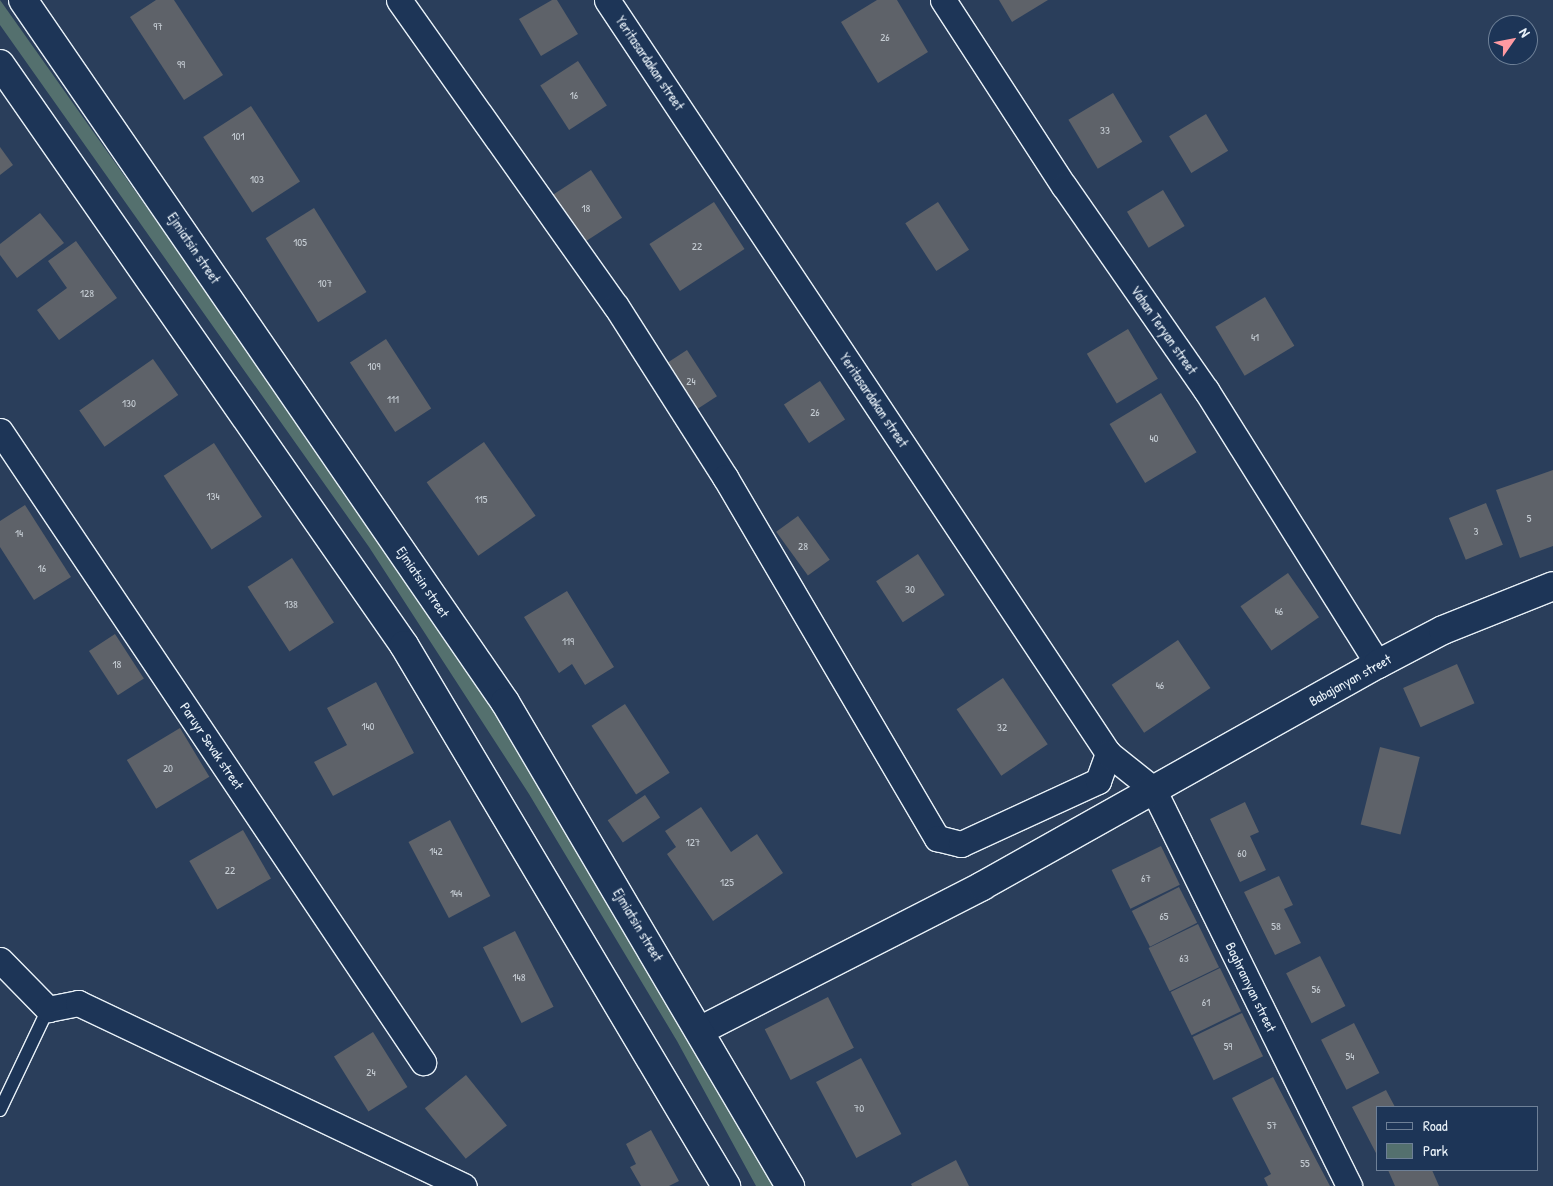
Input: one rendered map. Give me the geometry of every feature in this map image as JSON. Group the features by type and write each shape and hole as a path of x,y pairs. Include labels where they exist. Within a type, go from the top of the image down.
{"main road":[{"name":"Ejmiatsin street","path":"23,0 505,702 701,1030 790,1186"},
{"path":"0,64 404,646 726,1186"},
{"name":"Babajanyan street","path":"701,1030 982,886 1378,664 1443,630 1553,586"}],"street":[{"path":"399,0 616,306 725,477 937,838 961,844 1098,781 1108,753"},
{"name":"Yeritasardakan street","path":"607,0 1108,753 1153,789"},
{"name":"Vahan Teryan street","path":"943,0 1064,186 1206,390 1378,664"},
{"name":"Paruyr Sevak street","path":"0,430 423,1062"},
{"name":"Baghramyan street","path":"1153,789 1349,1186"},
{"path":"0,960 48,1009 78,1003 464,1186"}],"lane":[{"path":"0,1110 48,1009"}],"green space":[{"path":"0,0 370,523 542,785 690,1030 774,1186 756,1186 677,1041 529,794 369,547 0,25"}],"building":[{"path":"156,0 174,0 223,75 184,100 130,17"},
{"path":"552,0 557,0 578,34 541,56 519,19"},
{"path":"877,0 897,0 928,52 878,83 841,22"},
{"path":"999,0 1048,0 1012,22"},
{"path":"578,61 607,105 569,130 540,86"},
{"path":"1113,93 1142,142 1098,169 1068,120"},
{"path":"251,106 300,181 252,213 203,137"},
{"path":"1206,114 1228,151 1191,173 1169,136"},
{"path":"0,147 13,165 0,175"},
{"path":"591,170 622,218 580,245 549,197"},
{"path":"1163,190 1185,226 1149,248 1127,212"},
{"path":"714,202 744,249 680,291 649,244"},
{"path":"938,202 969,250 936,271 905,223"},
{"path":"314,208 366,292 318,322 266,238"},
{"path":"40,213 64,243 17,278 0,255 0,244"},
{"path":"76,241 117,298 59,340 37,310 67,288 48,261"},
{"path":"1265,297 1294,346 1245,376 1215,327"},
{"path":"1128,329 1158,379 1117,403 1087,354"},
{"path":"386,339 431,409 395,432 350,362"},
{"path":"687,350 717,396 693,411 664,365"},
{"path":"153,359 178,395 105,447 79,411"},
{"path":"820,381 845,420 809,443 784,404"},
{"path":"1161,393 1197,452 1145,483 1110,424"},
{"path":"484,442 536,516 478,556 427,482"},
{"path":"214,443 262,517 212,549 164,476"},
{"path":"1553,470 1553,546 1520,558 1496,490"},
{"path":"1486,503 1503,545 1466,560 1449,518"},
{"path":"25,505 71,577 34,600 0,547 0,521"},
{"path":"798,516 830,560 808,576 776,532"},
{"path":"918,554 945,595 903,622 876,581"},
{"path":"292,558 334,623 289,651 248,587"},
{"path":"1288,573 1319,617 1271,651 1240,606"},
{"path":"567,591 614,667 585,685 572,664 559,673 524,617"},
{"path":"115,634 144,678 118,695 89,651"},
{"path":"1178,640 1210,688 1144,733 1112,685"},
{"path":"1457,664 1474,703 1421,727 1403,688"},
{"path":"1003,678 1048,744 1001,776 957,709"},
{"path":"376,682 414,753 333,796 314,762 347,745 327,708"},
{"path":"625,704 670,773 636,795 591,726"},
{"path":"180,728 209,777 156,809 127,760"},
{"path":"1380,747 1420,757 1400,835 1361,825"},
{"path":"645,795 660,817 623,843 608,820"},
{"path":"1245,802 1259,832 1250,836 1266,870 1240,882 1210,819"},
{"path":"701,807 731,852 757,834 783,873 713,921 667,854 676,847 665,831"},
{"path":"450,820 490,896 449,918 409,842"},
{"path":"243,830 271,878 217,909 189,861"},
{"path":"1161,846 1180,885 1130,909 1112,870"},
{"path":"1279,876 1293,905 1284,909 1301,943 1275,955 1244,892"},
{"path":"1179,887 1197,923 1150,947 1132,911"},
{"path":"1198,924 1219,967 1170,991 1149,948"},
{"path":"515,931 554,1007 522,1023 483,947"},
{"path":"1320,956 1345,1006 1312,1023 1286,973"},
{"path":"1220,968 1241,1011 1192,1035 1171,992"},
{"path":"828,997 854,1048 791,1080 765,1029"},
{"path":"1242,1013 1263,1056 1214,1080 1193,1037"},
{"path":"1354,1023 1379,1073 1346,1090 1321,1040"},
{"path":"373,1032 407,1087 368,1111 334,1056"},
{"path":"861,1058 901,1134 856,1158 816,1082"},
{"path":"466,1075 507,1126 466,1159 425,1108"},
{"path":"1273,1077 1330,1186 1268,1186 1264,1178 1271,1174 1232,1098"},
{"path":"1386,1090 1394,1106 1376,1106 1376,1153 1352,1107"},
{"path":"651,1130 679,1181 669,1186 641,1186 630,1167 636,1164 626,1144"},
{"path":"956,1160 969,1186 912,1186 911,1184"},
{"path":"1388,1171 1432,1171 1439,1186 1395,1186"}]}
